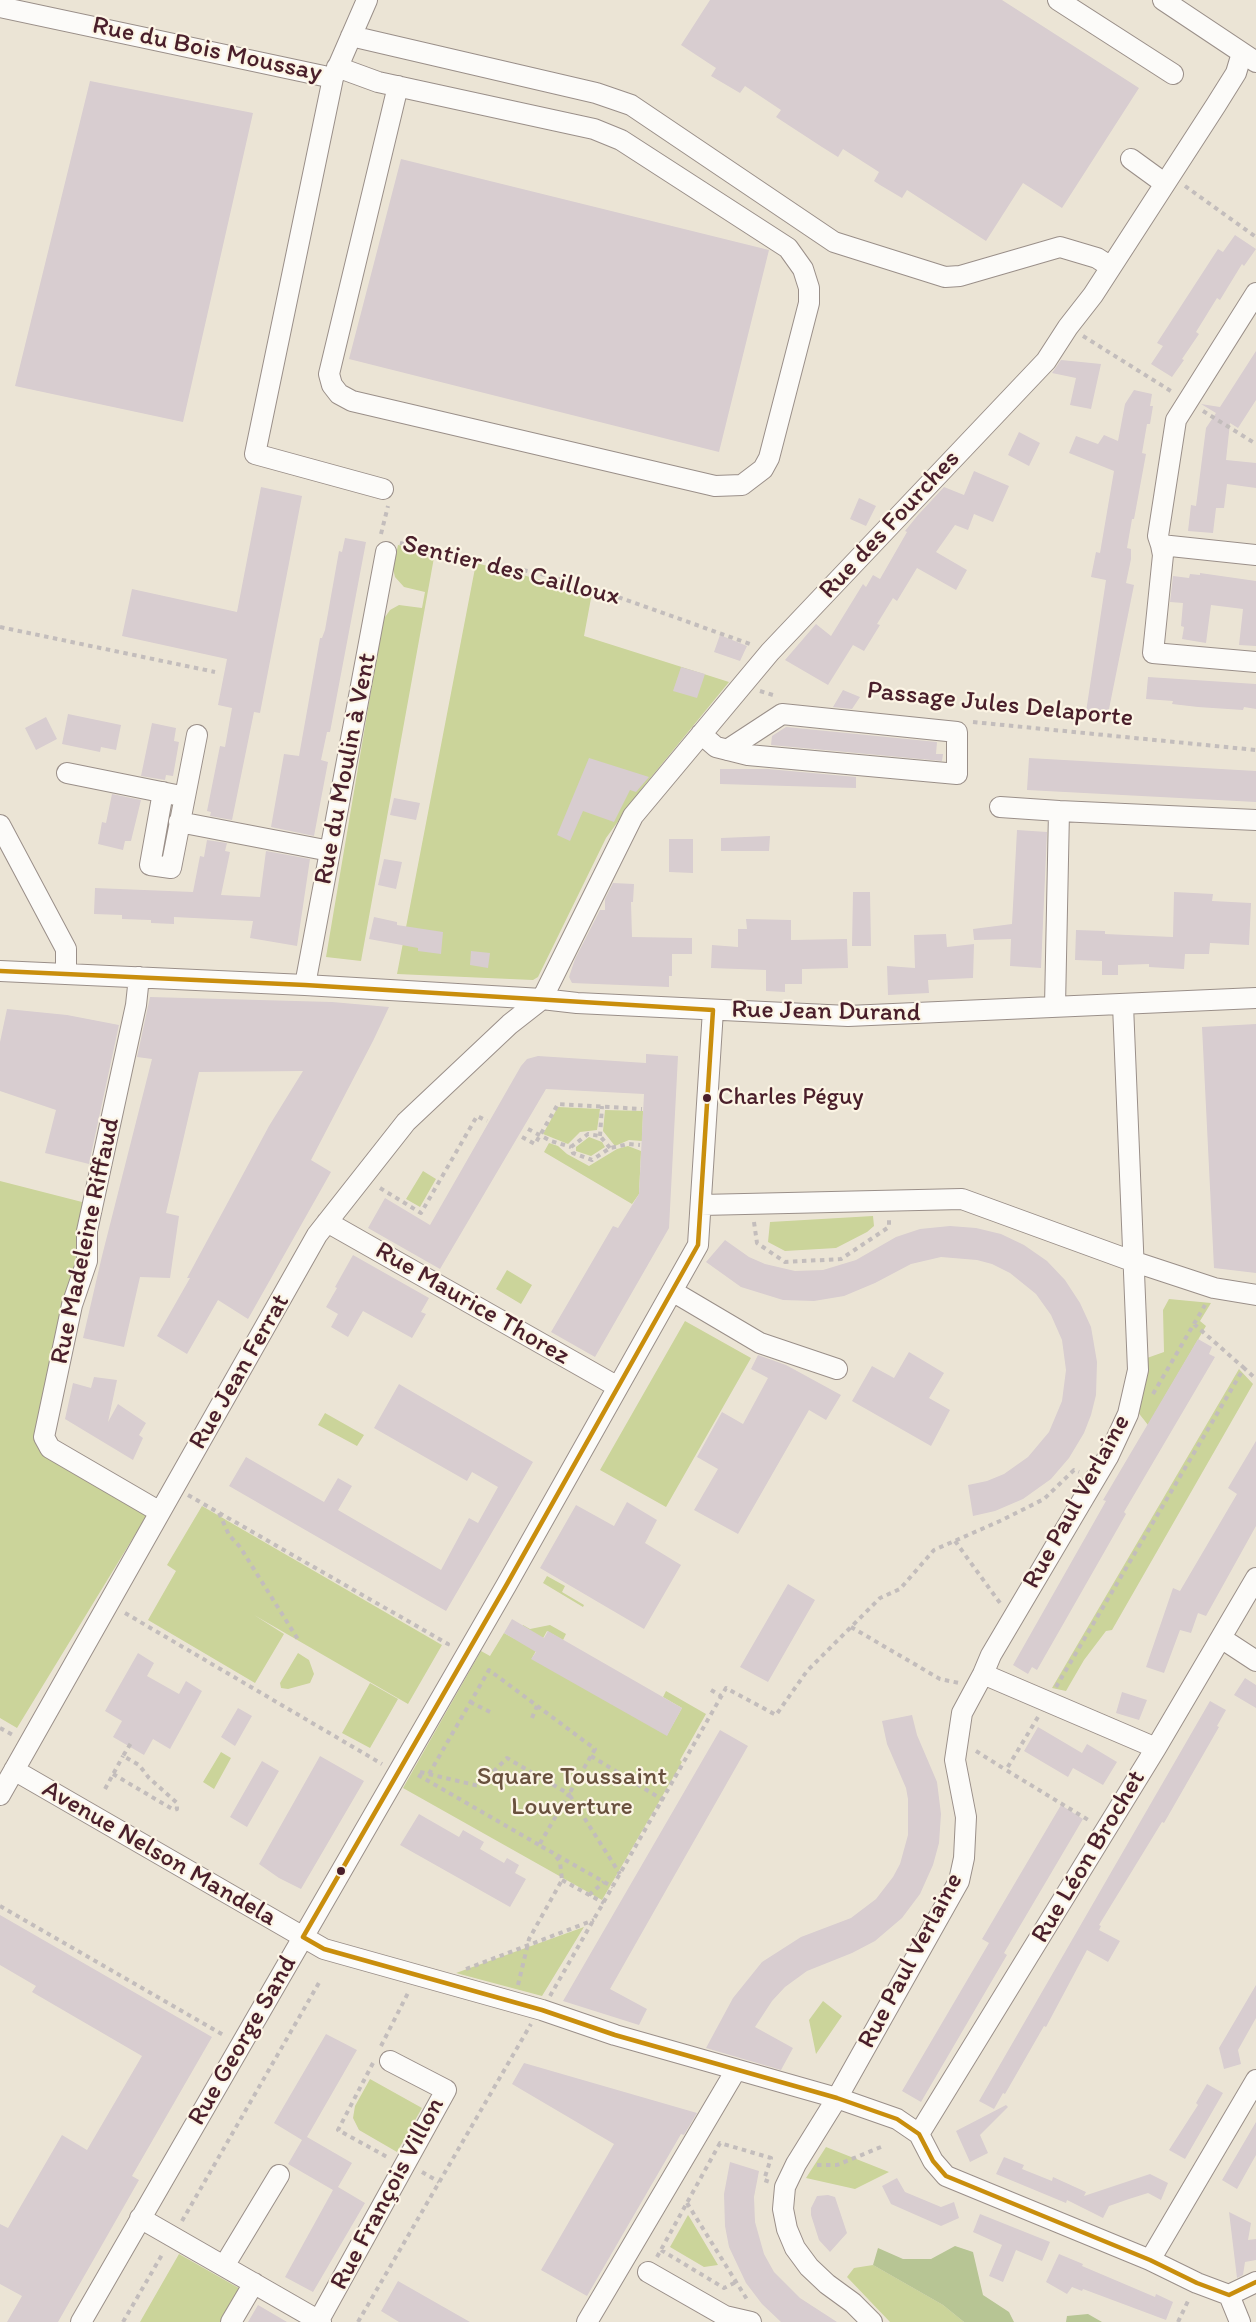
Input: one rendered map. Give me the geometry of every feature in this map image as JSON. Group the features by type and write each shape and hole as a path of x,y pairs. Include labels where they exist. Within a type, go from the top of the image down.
{"street":[{"name":"Rue du Bois Moussay","path":"10,5 335,72 367,0"},
{"path":"1163,0 1249,57"},
{"path":"1060,1 1173,74"},
{"path":"351,36 596,93 631,105 834,243 945,277 960,276 1060,247 1097,258 1111,267"},
{"name":"Rue des Fourches","path":"543,999 633,816 770,651 1046,361 1111,267 1236,72 1249,57"},
{"path":"382,489 255,454 335,72 594,129 621,140 788,248 803,269 809,288 809,303 770,458 763,469 742,485 715,486 352,401 339,394 328,374 398,87"},
{"path":"1131,159 1167,179"},
{"path":"1256,293 1176,420 1158,536 1163,555 1153,653 1256,662"},
{"name":"Rue du Moulin à Vent","path":"305,985 386,544"},
{"path":"1161,545 1256,555"},
{"path":"701,734 716,747 727,750 748,755 957,774 957,732 782,714 727,750"},
{"path":"163,792 150,866 171,867 197,735"},
{"path":"67,773 184,796"},
{"path":"1000,807 1256,820"},
{"path":"1055,1006 1059,811"},
{"path":"179,822 330,851"},
{"path":"0,825 66,949 66,974"},
{"name":"Rue Jean Durand","path":"0,971 305,985 577,1003 848,1016 1256,998"},
{"name":"Rue Madeleine Riffaud","path":"139,978 136,1005 87,1231 87,1262 72,1305 44,1437 50,1448 160,1512"},
{"name":"Rue Jean Ferrat","path":"0,1795 327,1222 406,1122 510,1024 543,999"},
{"name":"Rue Paul Verlaine","path":"785,2187 796,2164 837,2098 959,1881 964,1858 966,1817 955,1760 962,1713 991,1655 1108,1457 1128,1414 1138,1370 1123,1005"},
{"name":"Rue George Sand","path":"81,2322 462,1661 698,1245 713,1010"},
{"path":"701,1205 962,1199 1132,1262 1214,1288 1256,1295"},
{"name":"Rue Maurice Thorez","path":"327,1222 618,1387"},
{"path":"672,1291 760,1343 837,1369"},
{"name":"Rue Léon Brochet","path":"919,2134 1106,1831 1256,1578"},
{"path":"1221,1638 1256,1661"},
{"path":"983,1674 1156,1748"},
{"name":"Avenue Nelson Mandela","path":"14,1770 324,1949 542,2010 615,2035 837,2098 897,2119 919,2134"},
{"name":"Rue François Villon","path":"320,2321 402,2165 446,2090 390,2061"},
{"path":"587,2322 736,2070"},
{"path":"1149,2260 1256,2080"},
{"path":"919,2134 933,2161 946,2176 1229,2295 1256,2282"},
{"path":"225,2266 279,2175"},
{"path":"785,2187 783,2209 787,2229 795,2248 827,2284 853,2303 872,2322"},
{"path":"140,2218 320,2321"},
{"path":"648,2272 725,2316 748,2321"},
{"path":"231,2322 254,2283"},
{"path":"1229,2295 1240,2322"}],"path":[{"path":"1167,179 1256,237"},
{"path":"1068,327 1256,444"},
{"name":"Sentier des Cailloux","path":"382,489 389,500 386,544 541,574 615,596 770,651"},
{"path":"0,627 215,672"},
{"path":"742,684 781,698"},
{"name":"Passage Jules Delaporte","path":"967,722 1256,750"},
{"path":"522,1137 535,1144 558,1104 642,1108"},
{"path":"600,1136 602,1106"},
{"path":"380,1188 422,1213 477,1116 487,1121"},
{"path":"528,1129 550,1141 571,1147"},
{"path":"571,1147 588,1134 600,1136 610,1148"},
{"path":"571,1147 573,1154 592,1160 610,1148 629,1144 640,1145"},
{"path":"751,1204 757,1243 785,1262 841,1259 889,1227 889,1200"},
{"path":"1149,1401 1214,1288"},
{"path":"1194,1324 1256,1379"},
{"path":"1006,1770 1244,1368"},
{"path":"358,2322 529,2027 542,2010 726,1688 776,1715 807,1671 880,1598 900,1590 934,1550 1044,1499 1074,1470 1095,1479"},
{"path":"175,1487 448,1644 444,1650 462,1661"},
{"path":"218,1512 229,1534 299,1641"},
{"path":"955,1540 1012,1619"},
{"path":"109,1604 397,1773"},
{"path":"851,1627 940,1679 955,1681"},
{"path":"539,1845 569,1794 595,1749 489,1670 430,1775 479,1786 507,1758 569,1794 620,1874"},
{"path":"711,1690 722,1696"},
{"path":"470,1702 490,1712"},
{"path":"532,1718 537,1706"},
{"path":"958,1741 1106,1831"},
{"path":"105,1789 131,1743"},
{"path":"113,1774 174,1810 177,1809 177,1803 149,1778 139,1765 123,1756"},
{"path":"591,1756 663,1800"},
{"path":"418,1776 613,1887"},
{"path":"514,2003 529,1939 562,1880 560,1862 555,1854"},
{"path":"562,1880 604,1903"},
{"path":"589,1895 604,1882"},
{"path":"0,1906 240,2044"},
{"path":"439,2182 413,2166 402,2165 338,2130 426,1979 594,1920"},
{"path":"123,2322 320,1981"},
{"path":"648,2272 720,2143 771,2158 764,2180 785,2187"},
{"path":"796,2164 837,2165 881,2147"},
{"path":"687,2202 751,2306 748,2321"},
{"path":"661,2250 724,2288 736,2282"},
{"path":"1178,2322 1197,2283"}],"green space":[{"path":"398,545 435,552 361,961 326,957 383,620 390,610 399,605 422,608 425,592 404,587 395,577 393,569"},
{"path":"476,563 592,593 584,636 729,682 643,787 606,838 538,977 533,980 397,974"},
{"path":"558,1107 600,1109 597,1130 580,1132 568,1144 543,1134"},
{"path":"605,1110 643,1111 642,1141 629,1140 615,1146 603,1131"},
{"path":"589,1137 602,1142 605,1147 591,1156 576,1151 576,1147"},
{"path":"549,1143 558,1146 567,1154 589,1166 617,1149 628,1146 641,1151 639,1194 632,1204 544,1152"},
{"path":"423,1171 436,1179 420,1207 406,1199"},
{"path":"0,1181 86,1203 41,1450 147,1515 17,1728 0,1718"},
{"path":"873,1216 874,1226 836,1248 785,1251 768,1242 770,1222"},
{"path":"507,1270 532,1285 521,1304 496,1289"},
{"path":"1169,1299 1211,1303 1200,1321 1206,1326 1148,1425 1137,1411 1147,1358 1164,1352 1163,1310"},
{"path":"685,1321 751,1358 666,1507 600,1470"},
{"path":"1239,1369 1253,1384 1112,1630 1106,1631 1084,1660 1066,1691 1052,1688"},
{"path":"325,1413 364,1435 357,1446 318,1425"},
{"path":"202,1506 442,1645 408,1704 254,1615 284,1634 255,1683 148,1620 176,1571 167,1565"},
{"path":"547,1576 565,1586 562,1592 584,1605 583,1607 543,1583"},
{"name":"Square Toussaint Louverture","path":"523,1625 530,1629 550,1625 566,1634 563,1640 547,1631 532,1658 667,1735 682,1708 663,1697 666,1691 706,1714 680,1760 682,1762 602,1900 403,1788 481,1651 490,1656 504,1633 515,1639"},
{"path":"298,1653 309,1660 314,1674 310,1683 288,1689 281,1688 280,1683"},
{"path":"370,1683 398,1699 370,1748 342,1733"},
{"path":"221,1752 231,1758 214,1789 203,1782"},
{"path":"584,1927 542,1996 456,1973"},
{"path":"823,2001 842,2016 816,2054 809,2020"},
{"path":"370,2079 422,2108 397,2152 359,2130 353,2118 355,2106"},
{"path":"826,2147 889,2172 855,2189 806,2178"},
{"path":"688,2215 718,2265 704,2267 670,2247"},
{"path":"955,2246 973,2252 983,2295 1009,2312 1014,2322 964,2322 943,2305 873,2265 878,2248 903,2259 931,2259"},
{"path":"179,2254 244,2291 226,2322 140,2322"},
{"path":"873,2265 943,2305 964,2322 890,2322 847,2277 854,2268"},
{"path":"1088,2314 1102,2322 1066,2322 1067,2316"}],"building":[{"path":"710,0 1002,0 1139,88 1062,208 1023,183 986,241 907,190 902,198 880,185 874,181 879,172 843,149 838,157 822,147 776,117 781,110 745,86 740,93 711,76 716,68 681,45"},
{"path":"90,81 253,113 183,422 15,386"},
{"path":"401,159 769,250 719,452 349,359"},
{"path":"1235,235 1256,249 1244,266 1242,264 1220,300 1217,298 1196,332 1199,334 1172,377 1151,364 1163,346 1157,343 1218,249 1223,252"},
{"path":"1256,351 1256,400 1238,428 1230,423 1226,460 1256,463 1256,488 1227,484 1224,508 1216,508 1213,533 1188,531 1191,505 1196,506 1206,428 1216,413 1201,404 1220,407"},
{"path":"1061,360 1101,364 1091,409 1070,405 1076,378 1052,373"},
{"path":"1134,390 1152,394 1150,406 1153,406 1150,424 1147,424 1142,453 1146,454 1127,548 1131,549 1131,559 1126,583 1134,585 1108,714 1086,712 1106,580 1091,577 1096,552 1100,553 1114,471 1069,453 1076,436 1098,444 1104,435 1118,441 1125,404"},
{"path":"1019,432 1040,443 1029,466 1008,455"},
{"path":"974,471 1009,486 993,522 974,514 968,530 955,525 936,552 967,570 956,590 917,568 897,601 893,598 864,651 853,645 828,685 785,660 816,624 831,636 863,584 866,587 873,575 880,579 907,532 905,531 918,515 944,487 964,495"},
{"path":"261,487 302,496 260,713 254,712 232,820 210,816 211,812 207,811 220,746 225,747 232,708 218,705 227,659 122,636 132,589 237,612"},
{"path":"859,498 876,506 866,526 850,519"},
{"path":"345,538 366,542 330,732 327,732 321,760 328,762 314,836 271,827 284,754 299,756 320,638 325,630 339,551 342,552"},
{"path":"1200,573 1256,581 1256,646 1239,645 1243,609 1211,605 1206,643 1182,639 1183,603 1170,602 1173,576 1189,578 1190,574 1200,575"},
{"path":"720,635 747,646 740,661 714,652"},
{"path":"681,667 705,674 697,698 673,691"},
{"path":"1148,677 1256,684 1256,709 1198,707 1172,704 1173,701 1146,699"},
{"path":"843,690 860,697 852,709 833,707"},
{"path":"68,714 121,725 116,750 101,747 100,752 62,744"},
{"path":"46,717 57,739 36,750 25,728"},
{"path":"152,723 176,728 174,741 179,742 173,776 166,775 165,780 141,776"},
{"path":"786,727 937,742 936,754 943,754 942,761 771,745 772,736"},
{"path":"589,758 649,777 636,792 630,790 614,822 583,811 570,841 557,835"},
{"path":"1029,758 1256,771 1256,802 1027,790"},
{"path":"720,769 768,769 856,777 856,788 720,784"},
{"path":"112,794 141,800 131,841 125,841 123,850 98,844 102,822 106,823"},
{"path":"394,798 420,803 416,820 390,815"},
{"path":"1017,830 1047,832 1041,968 1010,966 1011,939 974,940 973,929 1012,924"},
{"path":"770,836 769,851 721,851 721,838"},
{"path":"669,839 693,839 693,873 669,872"},
{"path":"207,840 227,843 225,851 230,852 221,895 260,897 266,851 310,859 297,946 250,938 253,921 174,917 174,924 151,923 151,920 122,919 122,915 94,914 95,888 193,892 200,856 204,857"},
{"path":"384,859 402,862 396,889 378,885"},
{"path":"613,883 634,884 633,902 631,902 632,937 692,938 692,954 672,954 672,976 669,976 669,987 572,983 569,977 575,959 600,910 605,910 605,899"},
{"path":"853,892 870,892 871,946 852,946"},
{"path":"1174,892 1213,894 1212,901 1251,903 1249,945 1210,943 1209,954 1185,954 1184,969 1149,967 1149,964 1118,965 1118,975 1102,975 1102,961 1075,960 1076,930 1105,931 1105,934 1173,937"},
{"path":"374,917 397,922 397,925 443,932 441,954 369,939"},
{"path":"746,919 791,920 791,940 847,939 848,968 802,969 802,984 785,984 785,992 766,991 766,970 711,968 712,945 738,947 738,929 747,929"},
{"path":"946,934 947,947 974,944 973,978 928,980 929,993 888,995 887,966 915,968 914,935"},
{"path":"471,951 490,953 488,968 470,965"},
{"path":"150,997 332,1002 389,1007 311,1160 331,1172 248,1319 218,1300 187,1354 157,1336 190,1278 187,1278 269,1126 303,1071 199,1072 166,1213 179,1216 170,1278 140,1277 124,1347 83,1338 152,1059 137,1057"},
{"path":"7,1009 67,1015 119,1025 89,1164 45,1153 56,1110 0,1091 0,1042"},
{"path":"1256,1024 1256,1273 1214,1268 1202,1027"},
{"path":"646,1054 678,1056 669,1228 595,1357 551,1332 613,1226 618,1228 639,1194 644,1094 546,1089 440,1269 368,1228 385,1198 430,1225 527,1059 538,1056 646,1063"},
{"path":"950,1226 976,1228 1001,1234 1024,1245 1047,1261 1065,1280 1080,1303 1091,1327 1097,1362 1096,1395 1091,1415 1084,1433 1069,1458 1051,1479 1023,1499 995,1511 973,1516 968,1485 1004,1474 1028,1457 1049,1432 1062,1401 1066,1370 1062,1340 1051,1315 1036,1294 1010,1273 992,1264 977,1260 941,1257 911,1264 844,1296 814,1301 783,1300 741,1287 706,1262 725,1240 749,1257 765,1264 795,1271 823,1270 856,1260 896,1237 920,1229"},
{"path":"353,1255 429,1298 421,1312 426,1314 412,1338 363,1311 348,1337 331,1327 338,1314 326,1307"},
{"path":"1198,1339 1212,1347 1209,1354 1215,1357 1124,1512 1126,1514 1037,1670 1032,1667 1028,1674 1013,1665 1106,1501 1103,1500"},
{"path":"909,1352 944,1373 929,1398 950,1410 931,1446 852,1401 872,1366 894,1378"},
{"path":"758,1355 786,1365 841,1395 826,1420 809,1410 738,1534 694,1510 718,1469 697,1457 722,1412 743,1424 768,1378 751,1369"},
{"path":"94,1377 117,1380 108,1422 118,1404 146,1423 139,1435 143,1438 133,1460 65,1419 73,1383 91,1388"},
{"path":"399,1384 533,1462 446,1611 229,1486 246,1457 324,1502 338,1478 352,1486 338,1510 441,1570 469,1518 478,1523 498,1487 472,1472 467,1481 374,1428"},
{"path":"1256,1441 1256,1526 1206,1616 1198,1613 1191,1633 1180,1630 1164,1673 1146,1667 1173,1588 1180,1591 1237,1494 1228,1488"},
{"path":"627,1502 657,1520 645,1543 681,1565 644,1629 540,1568 576,1505 614,1526"},
{"path":"788,1584 815,1600 768,1682 740,1667"},
{"path":"512,1619 544,1638 548,1631 682,1708 667,1736 531,1659 536,1652 504,1633"},
{"path":"138,1653 154,1663 147,1676 179,1694 186,1681 202,1691 170,1749 153,1739 144,1755 113,1737 122,1721 105,1711"},
{"path":"1245,1678 1256,1685 1256,1708 1234,1695"},
{"path":"1122,1692 1147,1700 1139,1720 1116,1713"},
{"path":"1210,1701 1226,1710 1217,1726 1219,1727 1164,1823 1162,1822 1099,1925 1101,1926 1099,1930 1120,1941 1108,1962 1087,1950 1046,2027 1044,2026 1005,2094 1003,2093 994,2109 979,2101"},
{"path":"238,1708 252,1716 235,1746 221,1737"},
{"path":"912,1715 917,1735 937,1782 941,1814 939,1843 933,1865 920,1894 902,1918 875,1941 807,1971 785,1987 772,2001 755,2027 793,2048 781,2070 706,2048 733,1998 762,1962 801,1937 851,1918 876,1899 893,1877 900,1864 908,1835 908,1799 906,1788 887,1744 882,1721"},
{"path":"1038,1727 1082,1753 1087,1744 1117,1762 1103,1785 1073,1768 1068,1777 1024,1751"},
{"path":"720,1730 748,1746 610,1989 647,2009 639,2025 563,2001"},
{"path":"320,1756 364,1781 301,1889 279,1878 259,1864"},
{"path":"262,1761 279,1771 247,1827 230,1817"},
{"path":"1061,1805 1083,1819 1004,1953 1007,1955 921,2102 902,2091 989,1943 982,1939"},
{"path":"419,1814 459,1837 463,1830 484,1842 480,1849 504,1863 507,1858 519,1865 515,1873 526,1879 510,1907 400,1845"},
{"path":"0,1915 212,2037 132,2176 139,2180 58,2322 7,2322 22,2296 0,2284 0,2224 8,2228 62,2135 87,2150 142,2056 32,1992 36,1986 0,1965"},
{"path":"1256,1985 1256,2018 1238,2050 1241,2064 1224,2069 1219,2048"},
{"path":"326,2034 357,2050 307,2137 352,2163 338,2187 365,2203 313,2292 285,2277 333,2190 288,2164 302,2140 274,2123"},
{"path":"524,2063 697,2113 684,2135 681,2134 587,2296 541,2270 614,2144 512,2084"},
{"path":"1207,2084 1223,2093 1185,2159 1169,2150 1198,2105 1196,2103"},
{"path":"1006,2105 1008,2107 980,2135 988,2153 970,2162 956,2131"},
{"path":"1256,2122 1256,2155 1237,2189 1222,2180"},
{"path":"1004,2157 1024,2165 1022,2169 1052,2181 1053,2177 1086,2192 1084,2196 1150,2174 1168,2183 1161,2200 1148,2193 1109,2206 1103,2218 1067,2200 1066,2203 996,2174"},
{"path":"730,2162 759,2171 754,2197 755,2222 764,2254 774,2272 800,2298 837,2322 781,2322 762,2304 746,2283 729,2247 725,2226 724,2194"},
{"path":"897,2178 905,2192 941,2207 954,2202 959,2218 941,2226 891,2204 882,2186"},
{"path":"817,2196 835,2197 847,2233 830,2252 819,2240 811,2215 811,2208"},
{"path":"1229,2212 1251,2223 1248,2240 1256,2239 1256,2260 1245,2262 1243,2275 1237,2278"},
{"path":"980,2214 1050,2242 1042,2261 1016,2250 1003,2282 989,2276 1002,2245 973,2232"},
{"path":"1059,2254 1155,2297 1156,2294 1173,2302 1166,2320 1083,2289 1082,2291 1072,2287 1067,2294 1046,2282"},
{"path":"398,2281 470,2322 399,2322 381,2311"},
{"path":"258,2305 287,2322 248,2322"}],"transit line":[{"path":"0,971 305,985 713,1010"},
{"path":"303,1937 507,1584 698,1245 713,1010"},
{"path":"303,1937 324,1949 542,2010 615,2035 837,2098 897,2119 919,2134 933,2161 946,2176 1229,2295 1256,2282"}],"place":[{"name":"Charles Péguy","path":"707,1098"}]}
